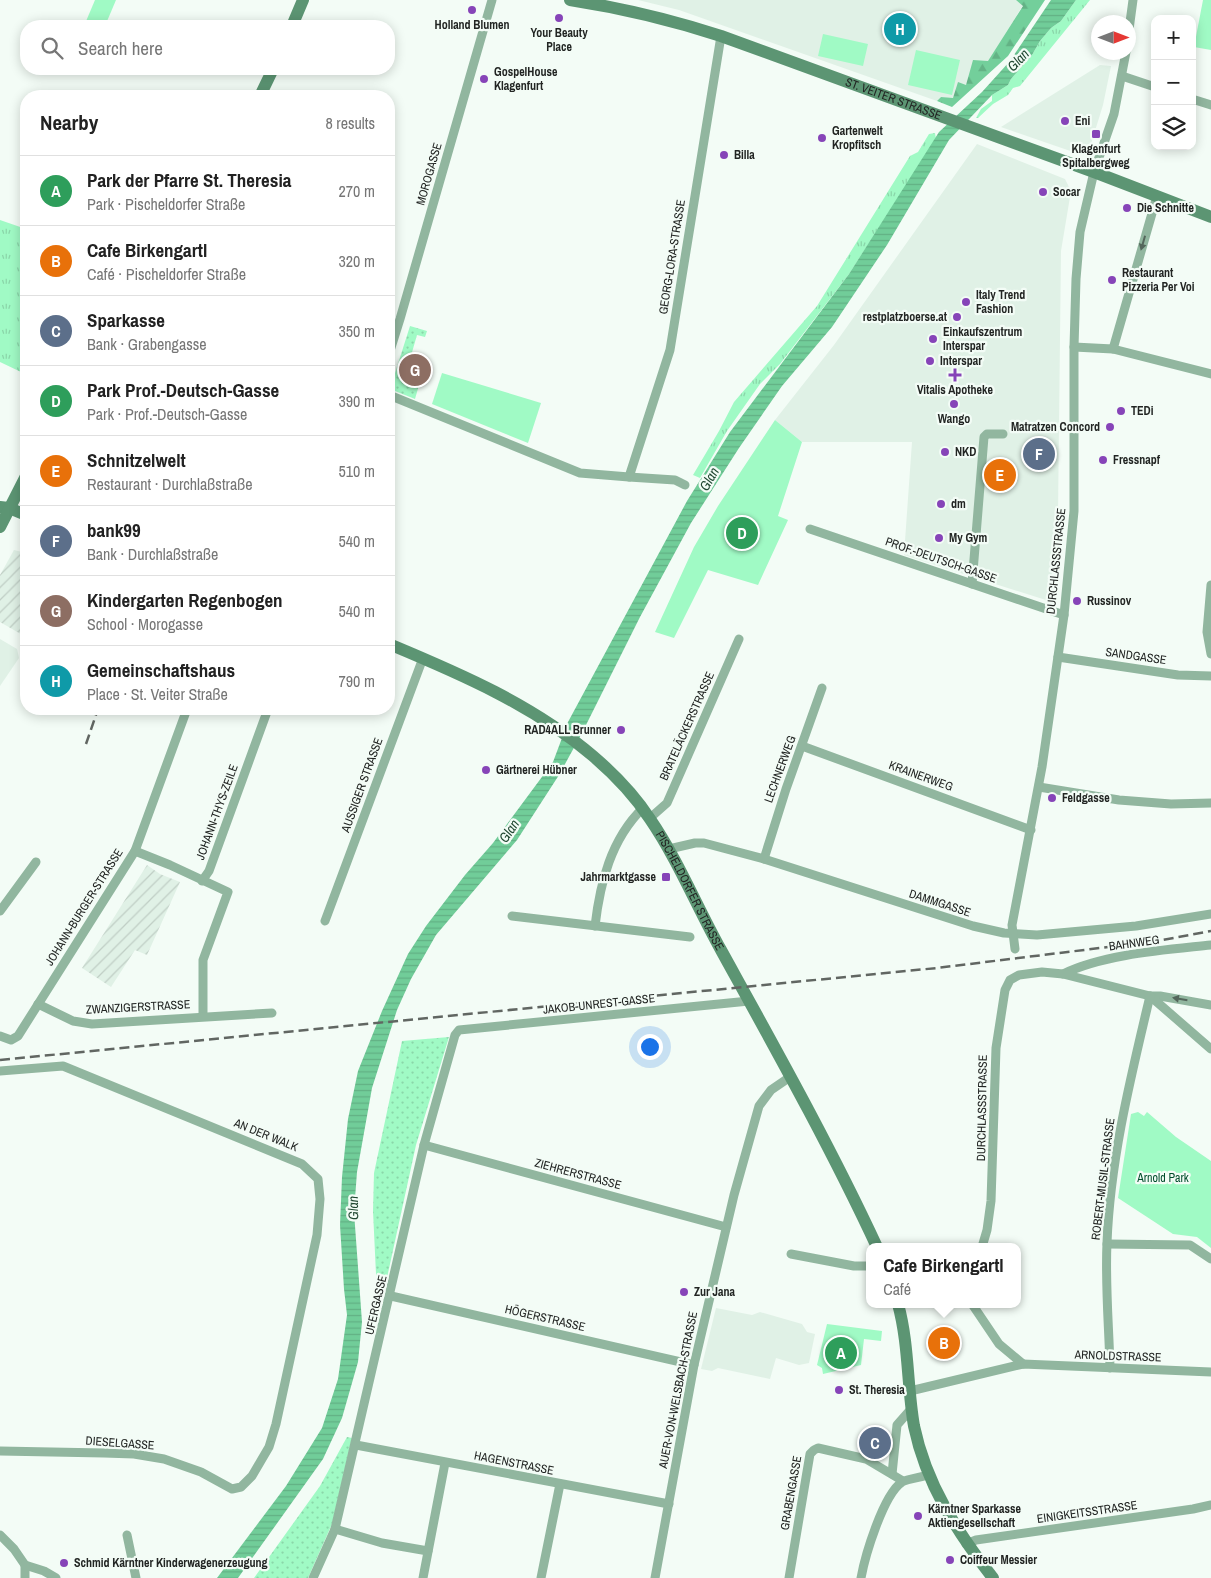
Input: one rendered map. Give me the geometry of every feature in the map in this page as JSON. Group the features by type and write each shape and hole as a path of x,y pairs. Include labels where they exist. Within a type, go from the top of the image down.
{"main road":[{"path":"294,20 302,0"},
{"name":"ST. VEITER STRASSE","path":"570,0 613,7 677,22 721,36 1094,172 1211,217"},
{"path":"263,90 270,75"},
{"path":"0,527 3,505 20,484"},
{"path":"3,505 20,512"},
{"name":"PISCHELDORFER STRASSE","path":"395,647 506,697 552,725 609,770 646,813 669,849 708,928 790,1076 875,1243"},
{"path":"899,1308 904,1326 914,1426 928,1475 966,1544 993,1578"}],"street":[{"name":"MOROGASSE","path":"395,335 492,0"},
{"path":"1131,15 1133,0"},
{"name":"GEORG-LORA-STRASSE","path":"629,477 670,350 721,36"},
{"name":"DURCHLASSSTRASSE","path":"1016,949 1012,925 1031,830 1058,657 1075,507 1074,347 1076,279 1080,232 1094,172 1114,114 1125,60"},
{"path":"1122,76 1151,86"},
{"path":"1196,100 1211,105"},
{"path":"1113,349 1157,196"},
{"path":"1074,347 1113,349 1211,374"},
{"path":"395,397 580,473 675,480 684,485"},
{"path":"972,584 984,437 987,434 1003,434"},
{"name":"PROF.-DEUTSCH-GASSE","path":"810,529 1064,615"},
{"path":"1211,587 1207,632 1211,654"},
{"name":"BRATELÄCKERSTRASSE","path":"646,813 667,803 739,639"},
{"name":"SANDGASSE","path":"1058,657 1178,675 1211,676"},
{"name":"AUSSIGER STRASSE","path":"325,921 422,658"},
{"name":"LECHNERWEG","path":"764,859 786,789 822,688"},
{"name":"JOHANN-BURGER-STRASSE","path":"38,1004 134,851 185,715"},
{"name":"JOHANN-THYS-ZEILE","path":"134,851 170,865 202,881 209,871 266,715"},
{"name":"KRAINERWEG","path":"802,746 1031,830"},
{"path":"1038,787 1119,800 1171,804 1211,803"},
{"path":"595,926 599,896 615,848 633,818 646,813"},
{"name":"DAMMGASSE","path":"669,849 695,843 704,843 764,859 972,926 1012,934 1058,934 1136,926 1211,914"},
{"path":"0,910 36,862"},
{"path":"202,881 228,892 203,960 203,1016"},
{"path":"512,916 690,937"},
{"name":"BAHNWEG","path":"1063,974 1078,966 1108,958 1211,945"},
{"name":"DURCHLASSSTRASSE","path":"983,1243 991,1201 996,1048 1005,990 1010,980 1019,975 1042,972 1063,974"},
{"path":"1063,974 1150,996 1211,1005"},
{"path":"1150,996 1211,1049"},
{"name":"ROBERT-MUSIL-STRASSE","path":"1110,1368 1107,1244 1112,1193 1125,1106 1150,996"},
{"name":"JAKOB-UNREST-GASSE","path":"455,1035 458,1030 749,1001"},
{"path":"0,1036 11,1040 18,1036 38,1004"},
{"name":"ZWANZIGERSTRASSE","path":"38,1004 73,1021 92,1024 272,1013"},
{"name":"UFERGASSE","path":"313,1578 336,1529 391,1296 424,1145 455,1035"},
{"name":"AN DER WALK","path":"0,1071 63,1066 302,1164 318,1179 320,1199 317,1235 276,1424 269,1447 252,1476 241,1487 232,1489"},
{"name":"AUER-VON-WELSBACH-STRASSE","path":"655,1578 694,1365 726,1227 759,1106 771,1090 790,1076"},
{"name":"ZIEHRERSTRASSE","path":"424,1145 726,1227"},
{"path":"1107,1244 1190,1245 1211,1259"},
{"path":"791,1254 854,1266 866,1266"},
{"name":"HÖGERSTRASSE","path":"391,1296 694,1365"},
{"path":"975,1308 999,1344 1023,1364"},
{"name":"ARNOLDSTRASSE","path":"910,1392 1023,1364 1211,1372"},
{"path":"892,1474 896,1425 912,1408"},
{"name":"HAGENSTRASSE","path":"356,1445 669,1504"},
{"name":"GRABENGASSE","path":"789,1578 810,1454 814,1450 818,1448 866,1459 903,1481"},
{"name":"DIESELGASSE","path":"0,1451 134,1454 164,1459 201,1472 232,1489"},
{"path":"423,1578 445,1463"},
{"path":"861,1578 876,1526 890,1497 903,1481 928,1475"},
{"path":"541,1578 560,1484"},
{"name":"EINIGKEITSSTRASSE","path":"966,1544 976,1540 1211,1505"},
{"path":"336,1529 382,1543 428,1551"},
{"path":"0,1535 14,1549 24,1565 25,1578"},
{"path":"127,1535 136,1578"},
{"path":"24,1565 44,1571 56,1578"}],"shaded area":[{"path":"638,0 1016,0 1023,5 988,62 953,99 941,97 937,101 679,10"},
{"path":"1100,65 1111,66 1103,105 1090,147 1079,154 1001,127"},
{"path":"977,144 1065,179 1071,191 1061,251 1058,515 1049,601 904,555 912,442 802,442 775,420 834,345"},
{"path":"14,550 20,552 20,634 0,622 0,575"},
{"path":"0,639 17,649 19,658 0,686"},
{"path":"147,865 160,874 180,882 147,955 135,950 111,987 82,968"},
{"path":"716,1308 752,1315 760,1312 802,1324 807,1332 815,1334 809,1363 799,1365 776,1358 770,1379 718,1368 712,1371 701,1369"}],"green space":[{"path":"95,0 116,0 108,20 87,20"},
{"path":"1016,0 1045,0 1008,56 952,107 937,101 941,97 953,98 958,82 966,85 973,60 988,61 1023,6"},
{"path":"1076,0 1090,0 1020,86 1013,88 1008,95 976,118 981,109 992,101 992,95 1008,85 1032,55 1040,41 1051,28 1061,21"},
{"path":"1203,0 1211,0 1211,50 1196,47 1196,37"},
{"path":"823,34 868,44 863,66 818,56"},
{"path":"916,50 960,60 952,95 908,85"},
{"path":"935,133 936,139 849,274 780,364 760,384 727,431 700,478 693,475 734,402 817,306 910,156 918,152 929,134"},
{"path":"0,220 20,227 20,372 0,362"},
{"path":"410,326 427,331 425,337 417,335 404,380 419,385 415,399 395,391 395,373"},
{"path":"442,373 541,403 528,443 432,404"},
{"path":"775,420 802,442 778,516 788,520 758,585 708,570 674,638 655,632 694,547 718,506"},
{"path":"449,1037 416,1145 383,1296 377,1295 373,1211 374,1173 402,1041"},
{"name":"Arnold Park","path":"1138,1112 1144,1116 1147,1112 1176,1137 1211,1161 1211,1248 1197,1237 1173,1234 1118,1198 1131,1114"},
{"path":"827,1324 882,1331 881,1341 864,1339 861,1365 823,1374 822,1368 817,1365"},
{"path":"347,1437 352,1438 332,1524 308,1578 254,1578 320,1486"}],"water":[{"name":"Glan","path":"1051,0 1076,0 1061,21 1051,28 1040,41 1032,55 1008,85 992,95 949,140 887,245 832,327 782,386 739,448 691,523 640,617 559,775 517,840 436,935 411,979 397,1010 372,1088 357,1172 354,1212 362,1322 358,1362 342,1418 323,1459 238,1578 217,1578 286,1486 322,1428 338,1379 347,1315 340,1225 342,1177 348,1119 358,1071 382,1011 408,954 426,926 465,875 493,843 553,762 568,722 687,501 730,432 849,274 939,132 982,92 1010,61"}],"railway":[{"path":"86,744 96,715"},
{"path":"0,1060 937,968 1157,941 1211,931"}],"place":[{"name":"Holland Blumen","path":"472,10"},
{"name":"Your Beauty Place","path":"559,18"},
{"name":"Gemeinschaftshaus","path":"900,29"},
{"name":"GospelHouse Klagenfurt","path":"484,79"},
{"name":"Eni","path":"1065,121"},
{"name":"Klagenfurt Spitalbergweg","path":"1096,134"},
{"name":"Gartenwelt Kropfitsch","path":"822,138"},
{"name":"Billa","path":"724,155"},
{"name":"Socar","path":"1043,192"},
{"name":"Die Schnitte","path":"1127,208"},
{"name":"Restaurant Pizzeria Per Voi","path":"1112,280"},
{"name":"Italy Trend Fashion","path":"966,302"},
{"name":"restplatzboerse.at","path":"957,317"},
{"name":"Einkaufszentrum Interspar","path":"933,339"},
{"name":"Interspar","path":"930,361"},
{"name":"Kindergarten Regenbogen","path":"415,370"},
{"name":"Vitalis Apotheke","path":"955,375"},
{"name":"Wango","path":"954,404"},
{"name":"TEDi","path":"1121,411"},
{"name":"Matratzen Concord","path":"1110,427"},
{"name":"NKD","path":"945,452"},
{"name":"bank99","path":"1039,454"},
{"name":"Fressnapf","path":"1103,460"},
{"name":"Schnitzelwelt","path":"1000,475"},
{"name":"dm","path":"941,504"},
{"name":"Park Prof.-Deutsch-Gasse","path":"742,533"},
{"name":"My Gym","path":"939,538"},
{"name":"Russinov","path":"1077,601"},
{"name":"RAD4ALL Brunner","path":"621,730"},
{"name":"Gärtnerei Hübner","path":"486,770"},
{"name":"Feldgasse","path":"1052,798"},
{"name":"Jahrmarktgasse","path":"666,877"},
{"name":"Zur Jana","path":"684,1292"},
{"name":"Cafe Birkengartl","path":"944,1343"},
{"name":"Park der Pfarre St. Theresia","path":"841,1353"},
{"name":"St. Theresia","path":"839,1390"},
{"name":"Sparkasse","path":"875,1443"},
{"name":"Kärntner Sparkasse Aktiengesellschaft","path":"918,1516"},
{"name":"Coiffeur Messier","path":"950,1560"},
{"name":"Schmid Kärntner Kinderwagenerzeugung","path":"64,1563"}]}
